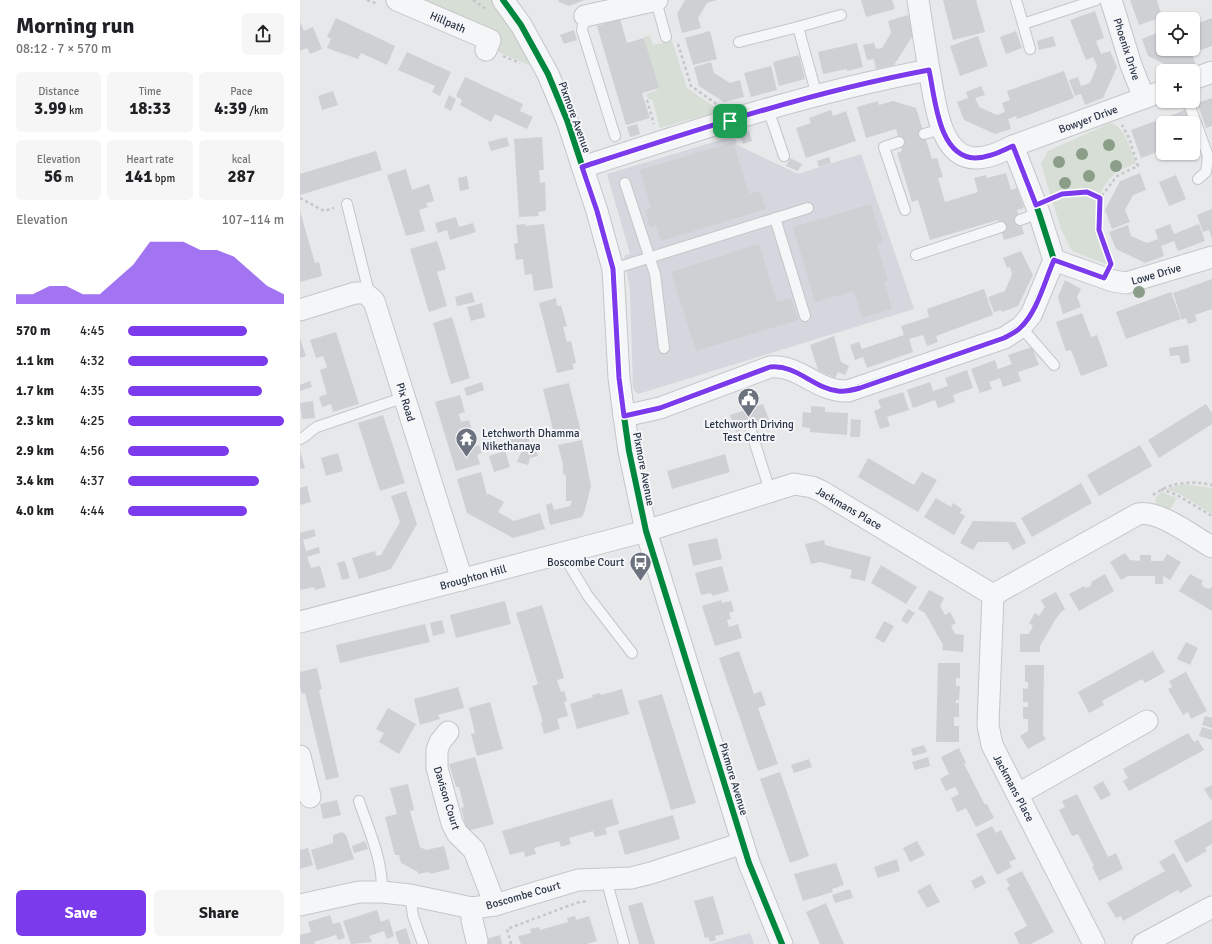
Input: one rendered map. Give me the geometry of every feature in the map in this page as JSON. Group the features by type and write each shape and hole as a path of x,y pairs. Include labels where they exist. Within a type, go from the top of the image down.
{"street":[{"name":"Hillpath","path":"397,0 490,40 486,50"},
{"name":"Pixmore Avenue","path":"503,0 521,25 548,74 567,120 597,211 613,269 619,378 629,451 646,531 743,843 782,944"},
{"path":"585,16 616,4 656,0"},
{"name":"Bowyer Drive","path":"918,0 929,70 933,132 953,150 968,157 976,158 992,155 1156,94"},
{"name":"Phoenix Drive","path":"1111,0 1131,65 1144,98"},
{"path":"582,167 768,109 898,75 929,70"},
{"path":"1200,76 1212,72"},
{"path":"624,416 660,408 770,367 784,367 829,389 839,392 848,391 1004,338 1021,327 1031,315 1054,260 1038,209 1013,146"},
{"name":"Lowe Drive","path":"1054,260 1104,278 1126,283 1138,281 1212,257"},
{"path":"300,310 355,293 365,293 370,297"},
{"name":"Pix Road","path":"370,297 378,308 462,580"},
{"name":"Jackmans Place","path":"646,531 794,484 812,487 993,595 988,726 990,738 1094,944"},
{"path":"993,595 1138,514 1146,513 1156,515 1212,547"},
{"name":"Broughton Hill","path":"300,622 646,531"},
{"path":"1018,794 1147,721"},
{"name":"Davison Court","path":"448,732 440,742 437,768 452,823 457,833 474,850 494,905"},
{"path":"300,756 310,797"},
{"name":"Boscombe Court","path":"300,905 359,892 382,892 410,895 472,908 494,905 578,880 631,878 743,843"},
{"path":"1143,944 1212,907"},
{"path":"472,908 472,920 477,941"}],"lane":[{"path":"656,0 666,37"},
{"path":"1016,0 1030,49"},
{"path":"1023,24 1096,0"},
{"path":"585,16 582,30 615,136"},
{"path":"739,42 841,16"},
{"path":"798,26 817,96"},
{"path":"1191,108 1208,156 1206,172 1198,179"},
{"path":"768,109 784,156"},
{"path":"900,142 884,147 905,210"},
{"path":"625,183 655,274 664,348"},
{"path":"347,204 370,297"},
{"path":"613,269 808,208"},
{"path":"1020,220 1038,209"},
{"path":"775,218 805,316"},
{"path":"916,255 1001,227"},
{"path":"1021,327 1054,365"},
{"path":"300,439 304,438 317,426 405,397"},
{"path":"751,431 770,491"},
{"path":"562,554 588,596 632,653"},
{"path":"359,801 380,863 382,892"},
{"path":"606,879 624,944"},
{"path":"410,895 413,916 423,944"}],"path":[{"path":"666,37 679,45 691,86 717,103 730,121"},
{"path":"647,100 660,142"},
{"path":"1104,278 1111,264 1099,230 1100,198 1117,176 1138,166 1129,138 1115,109"},
{"path":"1038,209 1062,194 1087,192 1100,198"},
{"path":"300,198 324,211 347,204"},
{"path":"1138,514 1147,500 1161,489 1177,483 1189,481 1212,485"},
{"path":"1161,489 1177,495 1212,516"}],"shaded area":[{"path":"410,0 494,0 533,67 490,48"},
{"path":"650,35 653,45 672,41 687,88 720,111 660,128 652,99 648,99 646,94 658,90 644,37"},
{"path":"1110,123 1120,128 1124,133 1136,163 1118,172 1110,179 1105,185 1098,202 1096,210 1096,228 1099,240 1107,257 1108,265 1072,251 1061,229 1041,164 1048,151"},
{"path":"734,136 737,145 798,174 861,154 914,309 638,394 633,389 630,290 624,256 630,254 607,174"},
{"path":"1183,484 1212,488 1212,514 1180,494 1166,489"},
{"path":"1162,492 1177,498 1169,511 1155,505 1156,497"},
{"path":"750,933 754,944 710,944"}],"building":[{"path":"558,0 585,0 569,6 559,2"},
{"path":"685,0 717,0 707,3 698,18 701,28 682,33 677,14"},
{"path":"861,0 892,0 895,9 866,17"},
{"path":"943,0 976,0 985,32 953,40"},
{"path":"1130,0 1157,0 1161,12 1156,12 1156,19 1139,25"},
{"path":"1095,11 1104,38 1096,41 1101,54 1110,51 1117,67 1103,98 1085,105 1081,94 1075,96 1069,80 1078,77 1081,86 1090,83 1097,66 1093,57 1086,60 1070,20"},
{"path":"908,15 914,34 894,65 876,69 874,59 867,60 863,45 874,43 876,49 882,48 891,33 888,21"},
{"path":"336,18 395,46 387,65 361,53 358,59 327,48 331,39 327,37"},
{"path":"1212,18 1212,46 1200,50 1200,22"},
{"path":"620,19 627,43 644,38 659,88 642,93 650,118 626,125 597,26"},
{"path":"300,22 304,31 313,27 322,49 310,54 307,48 300,51"},
{"path":"574,30 577,40 564,44 560,35"},
{"path":"710,31 717,59 693,65 685,38"},
{"path":"1016,31 1022,48 1006,54 1000,37"},
{"path":"1156,33 1156,56 1193,56 1196,64 1165,64 1148,56 1142,39"},
{"path":"978,36 988,66 960,76 950,46"},
{"path":"1053,36 1056,46 1039,50 1037,41"},
{"path":"857,43 863,67 823,74 818,52"},
{"path":"407,52 451,72 440,96 432,92 435,86 398,70"},
{"path":"799,55 805,79 779,86 773,62"},
{"path":"711,62 714,73 730,83 740,80 744,97 724,102 699,86 694,67"},
{"path":"771,66 777,90 751,97 744,73"},
{"path":"1064,71 1074,98 1017,119 1016,116 1008,119 1011,129 995,134 964,120 957,102 968,98 966,92 981,86 985,95 975,98 979,107 997,115 1005,112 1002,103 1010,100 1007,91"},
{"path":"465,77 523,104 520,111 533,117 527,129 495,114 491,122 460,105 462,100 456,96"},
{"path":"333,91 338,105 322,110 318,96"},
{"path":"449,95 456,99 451,111 444,107"},
{"path":"1212,98 1212,126 1206,128 1199,108 1200,102"},
{"path":"878,101 879,105 893,101 916,108 932,159 937,158 943,177 938,178 945,202 978,192 974,178 986,175 987,178 1006,173 1011,190 1017,188 1024,208 1017,210 1024,234 1004,240 998,220 930,240 918,200 912,202 897,153 902,151 896,129 866,138 857,107"},
{"path":"1188,109 1190,116 1169,116"},
{"path":"831,110 833,116 846,111 856,141 806,158 796,128 811,123 809,118"},
{"path":"1156,121 1156,153 1141,158 1131,130"},
{"path":"637,124 640,134 630,137 627,127"},
{"path":"749,131 752,141 743,144 740,134"},
{"path":"507,137 509,146 491,151 488,142"},
{"path":"542,137 544,170 539,170 540,183 545,182 546,211 538,212 539,216 519,217 514,139"},
{"path":"733,142 749,194 760,191 766,209 661,241 656,225 650,227 645,210 651,208 640,170"},
{"path":"376,151 382,170 300,195 300,174"},
{"path":"829,157 831,163 819,167 817,161"},
{"path":"790,158 802,164 798,171 786,166"},
{"path":"406,169 412,190 429,184 434,201 426,203 428,207 419,210 425,231 406,236 387,175"},
{"path":"1140,173 1146,190 1133,195 1125,210 1130,222 1112,229 1105,210 1120,181"},
{"path":"1176,175 1186,199 1169,206 1159,182"},
{"path":"467,176 469,189 460,191 458,178"},
{"path":"871,204 883,242 877,244 888,281 884,282 892,309 862,318 854,291 815,302 793,227"},
{"path":"1212,209 1212,239 1209,230 1203,232 1197,215"},
{"path":"300,211 315,263 319,262 322,276 300,282"},
{"path":"456,217 459,227 473,223 476,232 450,240 447,230 438,233 435,223"},
{"path":"525,224 525,226 544,224 553,288 534,291 532,274 525,275 523,259 516,260 514,244 518,243 516,225"},
{"path":"1170,224 1174,234 1199,224 1205,241 1178,251 1174,241 1161,246 1164,256 1145,263 1116,249 1109,232 1128,225 1131,236 1147,243 1158,239 1155,230"},
{"path":"437,241 446,269 437,272 447,306 429,312 410,249"},
{"path":"759,244 777,302 791,298 798,320 696,351 671,272"},
{"path":"1021,251 1033,275 1018,306 1002,312 1001,310 994,312 988,297 1005,291 1012,274 1010,267 1007,268 1003,258"},
{"path":"1212,279 1212,309 1195,315 1197,321 1188,324 1186,318 1182,320 1173,293"},
{"path":"1065,280 1081,289 1077,297 1081,307 1063,314 1058,297"},
{"path":"984,289 993,315 936,336 938,342 927,346 923,335 909,339 913,352 867,368 863,357 855,360 850,345 859,342 862,349 904,335 901,326 929,317 927,309"},
{"path":"472,292 475,302 457,306 455,297"},
{"path":"1171,292 1181,319 1126,339 1116,312"},
{"path":"556,298 557,306 561,305 567,326 563,327 567,342 571,341 576,363 572,364 574,369 557,373 539,303"},
{"path":"482,303 485,317 471,321 467,307"},
{"path":"1082,313 1091,337 1097,335 1108,366 1081,376 1071,350 1066,351 1056,322"},
{"path":"452,317 470,378 451,384 433,323"},
{"path":"336,332 359,404 333,412 331,404 322,407 319,397 327,394 320,370 327,367 323,356 316,358 310,340"},
{"path":"834,336 841,362 849,366 845,375 838,372 835,378 818,370 810,345"},
{"path":"300,338 306,356 300,358"},
{"path":"1188,345 1190,362 1181,364 1179,355 1170,356 1169,348"},
{"path":"1032,347 1039,365 1018,372 1021,381 1003,387 1000,378 989,382 992,389 980,393 971,369 995,360 998,369 1012,364 1008,355"},
{"path":"967,370 973,388 953,395 955,402 938,408 935,400 913,408 907,390 930,382 933,391 948,386 945,378"},
{"path":"310,381 312,387 300,391 300,385"},
{"path":"482,382 484,390 467,396 464,388"},
{"path":"569,383 581,432 555,438 543,389"},
{"path":"903,392 909,410 887,417 890,426 880,429 874,411 881,408 878,400"},
{"path":"460,395 465,412 459,414 461,422 469,420 474,437 467,439 469,448 479,445 482,453 477,455 480,464 456,471 435,402"},
{"path":"313,401 315,418 302,419 300,403"},
{"name":"Letchworth Driving Test Centre","path":"763,404 769,420 736,432 730,415"},
{"path":"1206,404 1212,413 1212,424 1159,458 1148,440"},
{"path":"811,406 825,407 825,412 848,413 847,435 810,432 810,428 802,427 803,412 811,413"},
{"path":"383,415 405,483 380,491 358,423"},
{"path":"851,419 861,420 860,437 850,437"},
{"path":"527,434 531,448 535,446 538,456 530,458 528,465 517,462 522,450 512,452 509,438"},
{"path":"582,440 591,486 585,510 582,517 550,525 546,505 552,503 554,510 570,506 572,501 566,501 566,475 563,474 563,465 558,445"},
{"path":"1140,445 1152,466 1099,496 1087,475"},
{"path":"300,451 305,468 300,469"},
{"path":"505,451 510,467 494,472 489,456"},
{"path":"338,453 343,471 326,476 321,458"},
{"path":"725,454 730,472 672,489 667,471"},
{"path":"868,458 914,485 922,472 937,480 918,512 858,477"},
{"path":"481,472 487,495 489,494 504,502 498,512 514,521 540,513 545,529 513,538 467,513 457,479"},
{"path":"1081,483 1092,503 1032,537 1021,518"},
{"path":"307,486 311,502 300,505 300,488"},
{"path":"406,491 417,524 391,569 359,579 352,558 375,551 376,556 381,555 400,522 391,496"},
{"path":"936,498 951,507 953,503 962,509 960,513 965,516 954,535 924,517"},
{"path":"973,521 1015,522 1026,543 1013,550 1008,542 978,542 973,550 960,543"},
{"path":"314,529 316,536 303,540 306,551 319,547 320,553 307,557 311,568 320,566 326,587 315,590 314,587 300,590 300,533"},
{"path":"717,538 722,559 693,566 688,544"},
{"path":"824,540 825,545 871,557 865,581 850,578 852,570 820,562 811,564 805,544"},
{"path":"1125,553 1130,560 1140,561 1140,555 1151,555 1151,561 1163,561 1167,554 1181,562 1170,580 1163,576 1163,584 1155,584 1155,576 1128,576 1121,580 1110,562"},
{"path":"345,561 350,578 342,580 337,563"},
{"path":"881,565 917,587 906,604 871,583"},
{"path":"722,566 729,591 712,596 711,593 701,595 695,573"},
{"path":"1105,574 1114,591 1079,611 1069,594 1084,586 1085,588 1089,587 1092,584 1091,582"},
{"path":"1190,574 1203,581 1201,584 1204,587 1209,589 1212,587 1212,611 1179,591"},
{"path":"929,590 944,598 940,606 945,615 950,612 956,623 951,626 955,634 964,635 963,652 942,650 943,645 925,613 918,609"},
{"path":"1056,592 1065,609 1055,620 1040,646 1040,652 1020,652 1020,634 1029,634 1033,626 1029,623 1035,613 1039,616 1045,607 1041,600"},
{"path":"721,600 722,603 731,601 734,611 729,613 731,619 727,620 729,627 738,624 742,638 715,646 702,606"},
{"path":"505,601 511,624 456,638 450,615"},
{"path":"542,605 564,678 557,680 561,692 564,691 567,701 564,702 568,716 557,719 560,729 544,734 541,722 543,722 532,686 538,684 516,613"},
{"path":"908,609 915,613 907,624 901,620"},
{"path":"442,620 445,633 433,636 430,623"},
{"path":"884,621 894,626 884,643 875,638"},
{"path":"425,624 430,642 340,663 336,645"},
{"path":"1186,642 1198,648 1190,665 1177,659"},
{"path":"739,651 754,694 761,691 766,705 758,708 778,764 758,771 719,658"},
{"path":"1153,651 1165,672 1145,683 1142,679 1102,701 1104,705 1089,713 1078,692"},
{"path":"938,663 960,663 960,678 956,678 956,686 960,686 959,700 956,700 956,703 959,703 959,717 954,717 954,726 959,726 959,742 936,742"},
{"path":"1025,665 1044,665 1043,735 1046,739 1028,749 1020,736 1028,731 1028,719 1023,719 1023,707 1028,707 1028,702 1023,702 1023,688 1028,689 1028,682 1025,682"},
{"path":"317,668 322,689 319,690 339,777 326,780 305,693 302,694 300,687 300,672"},
{"path":"1186,672 1207,711 1191,719 1188,712 1183,715 1168,689 1172,687 1169,681"},
{"path":"458,687 464,708 438,715 440,719 420,725 414,699"},
{"path":"622,689 629,714 577,729 570,704 593,697 592,695 600,693 601,695"},
{"path":"662,694 696,803 671,810 638,701"},
{"path":"490,702 503,749 477,756 471,734 475,733 469,708"},
{"path":"388,708 416,724 399,754 379,742 384,733 376,729"},
{"path":"1205,716 1212,718 1212,728 1202,725"},
{"path":"1202,727 1212,730 1212,740 1199,736"},
{"path":"1188,733 1194,742 1198,740 1204,750 1129,791 1123,781 1128,778 1123,769"},
{"path":"924,745 927,752 913,756 911,749"},
{"path":"959,748 966,763 964,764 965,766 985,805 987,804 994,818 976,827 966,808 957,812 951,798 959,794 955,787 946,791 940,779 949,774 941,757"},
{"path":"475,757 494,824 467,831 461,808 464,807 459,787 456,787 449,764"},
{"path":"928,757 930,766 915,770 912,762"},
{"path":"809,759 812,767 794,773 791,765"},
{"path":"780,772 809,856 790,863 760,779"},
{"path":"1103,781 1111,795 1101,800 1093,787"},
{"path":"408,784 414,810 410,811 420,847 426,850 444,846 450,869 430,874 429,872 418,874 418,872 401,863 399,855 395,855 385,817 397,814 390,788"},
{"path":"1212,785 1212,799 1211,800 1204,789"},
{"path":"1077,794 1108,857 1116,853 1123,869 1099,881 1092,866 1094,866 1078,834 1072,836 1059,810 1065,807 1062,801"},
{"path":"612,799 619,824 605,828 607,834 595,837 593,831 569,838 571,844 561,847 559,841 534,848 536,854 525,857 524,851 510,855 502,831"},
{"path":"337,800 341,815 323,819 320,804"},
{"path":"673,815 680,839 625,855 618,831"},
{"path":"1212,820 1212,844 1205,848 1207,851 1186,863 1174,841"},
{"path":"992,826 996,833 1001,830 1016,859 1009,862 1012,867 997,875 976,834"},
{"path":"342,832 346,835 354,859 317,870 311,850 333,843 333,835"},
{"path":"365,841 368,849 354,853 352,846"},
{"path":"917,841 925,855 910,862 903,848"},
{"path":"308,848 313,865 300,869 300,850"},
{"path":"1174,853 1192,886 1180,893 1178,890 1176,891 1123,921 1121,916 1116,918 1107,903 1165,871 1159,862"},
{"path":"897,859 900,871 878,878 874,867"},
{"path":"836,863 844,885 832,889 833,892 803,901 794,874"},
{"path":"1022,871 1054,932 1031,944 1019,944 1014,933 1027,926 1007,888 1010,886 1006,879"},
{"path":"982,875 986,883 975,889 971,881"},
{"path":"930,884 940,902 927,908 917,891"},
{"path":"850,889 853,898 835,903 832,895"},
{"path":"713,896 724,934 715,936 716,940 710,942 708,937 705,938 694,901"},
{"path":"642,902 655,944 639,944 628,906"},
{"path":"826,903 844,944 820,944 806,912"},
{"path":"377,910 381,922 389,919 394,936 387,939 384,931 369,936 372,942 351,944 343,921"},
{"path":"330,915 333,924 340,922 345,938 338,940 336,935 314,942 315,944 300,944 300,935 311,932 308,922"},
{"path":"575,916 576,920 589,916 597,941 587,944 521,944 518,936 531,933 530,929 539,927 540,930 568,922 567,918"},
{"path":"406,928 411,944 399,944 395,932"},
{"path":"500,935 502,944 469,944"}],"cycle path":[{"path":"503,0 521,25 548,74 567,120 597,211 613,269 619,378 629,451 646,531 749,863 782,944"},
{"path":"583,167 754,113 841,89 929,70 940,124 953,148 963,155 980,158 990,156 1013,146 1039,213 1054,260 1031,315 1021,327 1004,338 848,391 828,388 790,370 780,367 770,367 660,408 624,416"}],"place":[{"name":"Letchworth Driving Test Centre","path":"749,418"},
{"name":"Letchworth Dhamma Nikethanaya","path":"466,458"},
{"name":"Boscombe Court","path":"640,582"}],"route":[{"path":"929,70 935,103 942,129 953,150 959,154 976,158 992,155 1013,146 1036,205 1062,194 1087,192 1100,198 1099,230 1103,243 1110,257 1111,264 1104,278 1054,260 1031,315 1021,327 1014,332 1004,338 860,388 839,392 829,389 792,370 776,366 757,370 660,408 624,416 619,378 613,269 597,211 582,167 730,121 768,109 898,75 929,70"}]}
